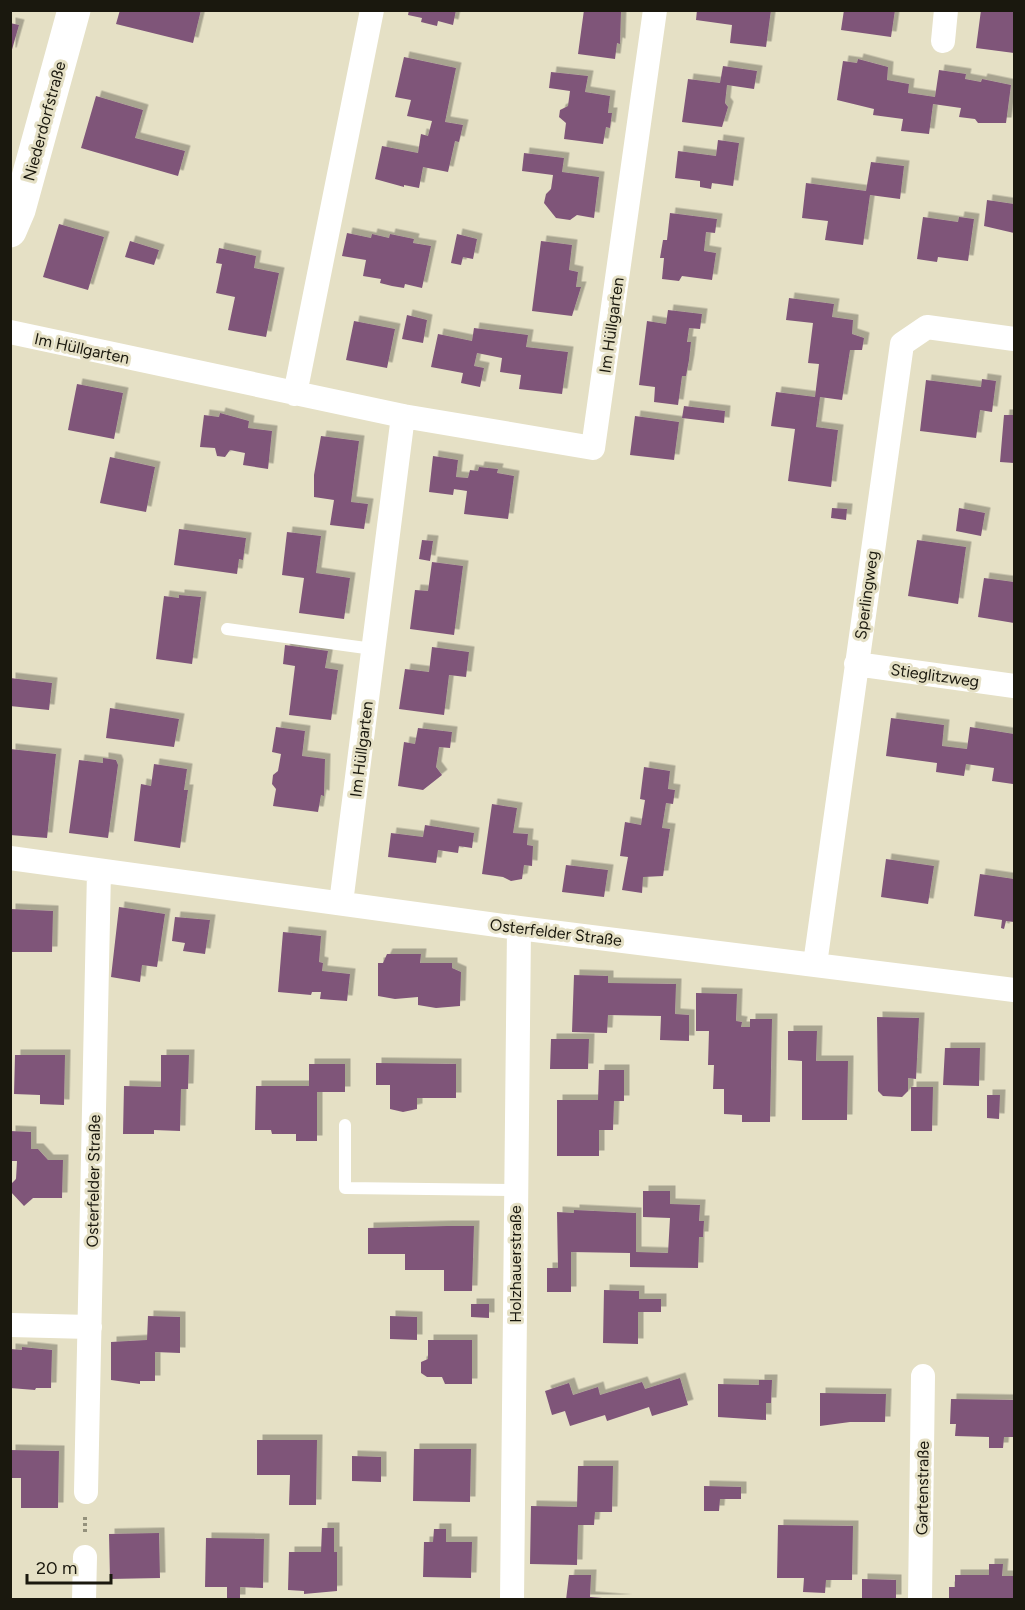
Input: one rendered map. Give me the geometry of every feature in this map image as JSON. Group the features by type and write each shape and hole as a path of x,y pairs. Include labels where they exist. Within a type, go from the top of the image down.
{"main road":[{"name":"Niederdorfstraße","path":"10,231 20,210 74,10"}],"street":[{"path":"295,394 372,10"},
{"name":"Im Hüllgarten","path":"10,332 403,416 593,448 655,10"},
{"path":"942,41 946,10"},
{"name":"Sperlingweg","path":"815,964 902,344 927,327 1014,339"},
{"name":"Im Hüllgarten","path":"341,903 403,416"},
{"name":"Stieglitzweg","path":"856,664 1014,687"},
{"name":"Osterfelder Straße","path":"10,858 519,928 1014,990"},
{"name":"Osterfelder Straße","path":"86,1492 99,871"},
{"name":"Holzhauerstraße","path":"512,1599 519,928"},
{"path":"10,1325 90,1327"},
{"name":"Gartenstraße","path":"920,1599 923,1376"},
{"path":"84,1599 85,1557"}],"lane":[{"path":"227,628 373,649"},
{"path":"345,1125 345,1188 515,1190"}],"path":[{"path":"85,1557 86,1492"}],"building":[{"path":"120,10 201,10 193,43 116,24"},
{"path":"409,10 456,10 453,25 438,21 437,26 421,22 422,18 408,15"},
{"path":"584,10 621,11 620,44 617,43 615,59 578,54"},
{"path":"697,10 771,10 766,47 730,43 732,25 696,20"},
{"path":"844,10 895,10 891,37 841,30"},
{"path":"981,10 1014,10 1014,53 976,48"},
{"path":"10,23 19,25 11,53 10,53"},
{"path":"404,57 456,68 445,122 463,125 459,142 455,141 448,172 423,167 419,188 404,185 404,187 375,179 382,146 418,153 421,134 428,136 432,121 407,116 411,100 395,97"},
{"path":"858,59 888,67 887,80 909,84 908,93 935,97 939,70 966,74 965,79 981,82 982,79 1011,85 1006,123 978,123 975,119 959,117 961,108 933,104 929,134 901,131 903,119 873,115 874,109 837,100 843,61 857,63"},
{"path":"723,66 757,71 754,89 727,85 725,103 728,107 722,127 682,122 688,79 720,83"},
{"path":"551,72 588,76 585,92 610,96 608,113 612,113 610,128 606,127 603,144 564,139 566,123 559,117 560,110 568,106 570,91 549,88"},
{"path":"96,96 143,110 135,138 185,151 178,176 81,148"},
{"path":"718,140 739,143 733,186 712,183 711,189 700,187 700,181 675,178 678,151 716,156"},
{"path":"524,153 564,158 562,172 599,177 594,218 577,215 570,220 556,218 544,203 546,194 551,189 553,175 522,171"},
{"path":"871,162 904,166 900,199 870,195 863,245 825,240 828,221 802,218 806,183 866,191"},
{"path":"987,200 1014,204 1014,233 984,226"},
{"path":"670,213 717,219 715,233 706,232 704,251 716,253 712,280 682,276 679,281 662,279 664,258 660,258 663,240 667,240"},
{"path":"923,217 958,222 959,217 974,219 968,261 938,257 937,262 917,259"},
{"path":"59,224 104,237 88,290 43,277"},
{"path":"347,233 371,238 372,234 389,238 390,234 414,239 413,243 431,246 422,288 405,284 404,288 392,286 380,283 381,279 363,276 366,260 342,256"},
{"path":"457,234 477,239 473,259 463,257 461,265 451,263"},
{"path":"130,241 159,250 154,265 125,257"},
{"path":"541,241 572,245 569,270 578,272 576,287 581,287 572,316 532,311"},
{"path":"219,248 256,256 254,268 279,273 266,337 228,330 235,297 216,293 222,264 216,263"},
{"path":"789,298 834,304 832,317 853,320 852,334 864,338 862,350 850,350 842,400 820,397 816,427 838,430 831,487 788,481 795,429 771,426 776,392 815,397 819,364 808,363 813,323 786,320"},
{"path":"668,310 702,314 700,329 689,328 687,342 691,342 689,360 686,376 682,376 678,405 654,402 655,387 639,385 647,321 666,324"},
{"path":"407,315 427,320 423,343 402,339"},
{"path":"354,321 395,329 387,368 346,360"},
{"path":"474,328 528,335 526,347 568,352 562,394 519,389 521,375 500,372 502,358 477,353 474,366 484,368 480,387 461,383 463,373 431,367 438,334 472,341"},
{"path":"982,379 996,381 992,412 980,410 976,438 920,431 926,380 981,387"},
{"path":"77,384 123,393 114,439 68,430"},
{"path":"684,406 725,411 724,423 682,418"},
{"path":"220,413 249,421 248,428 272,431 268,469 243,465 245,453 230,450 225,457 217,456 215,448 200,447 204,415 219,417"},
{"path":"1004,415 1014,415 1014,463 1000,462"},
{"path":"635,416 679,422 674,460 630,455"},
{"path":"321,436 359,441 351,502 368,504 364,529 330,525 334,500 314,497 314,475"},
{"path":"433,456 458,460 456,477 468,478 470,470 478,471 479,467 498,469 497,473 514,476 508,519 464,514 467,491 454,489 453,495 429,492"},
{"path":"110,457 155,467 146,512 100,503"},
{"path":"832,508 847,509 846,520 831,518"},
{"path":"959,508 985,513 981,536 956,531"},
{"path":"179,529 246,538 243,560 239,559 237,574 174,565"},
{"path":"287,532 321,536 316,573 350,578 344,619 299,613 304,578 282,575"},
{"path":"422,540 433,541 430,561 419,559"},
{"path":"917,540 966,547 958,604 908,596"},
{"path":"432,562 463,566 454,635 410,629 415,590 428,591"},
{"path":"984,578 1014,582 1014,623 978,617"},
{"path":"179,595 201,597 192,664 156,659 164,596 179,598"},
{"path":"285,645 328,651 325,668 338,670 331,720 289,715 295,666 283,664"},
{"path":"432,647 469,652 466,677 449,675 444,715 399,709 405,669 429,672"},
{"path":"10,678 52,683 49,710 10,706"},
{"path":"110,708 179,719 174,747 106,738"},
{"path":"891,718 944,725 942,746 967,749 970,727 1014,734 1013,784 992,781 994,768 966,764 964,776 936,772 937,763 886,756"},
{"path":"276,727 305,731 302,756 325,759 324,796 321,795 318,812 273,806 276,789 272,784 273,775 278,771 281,754 272,752"},
{"path":"418,728 452,732 450,748 439,747 436,767 442,775 423,790 398,786 404,742 415,744"},
{"path":"10,749 56,754 47,838 10,835"},
{"path":"103,758 116,760 118,765 108,838 69,833 79,760 103,763"},
{"path":"154,764 187,769 184,790 188,790 180,848 134,841 141,784 151,786"},
{"path":"644,767 670,771 668,789 675,790 673,804 666,803 662,828 670,829 663,876 643,877 642,893 622,890 628,857 620,856 625,822 641,825 645,800 640,799"},
{"path":"492,804 517,808 513,833 528,834 527,845 533,846 532,866 524,865 522,879 511,881 503,877 482,874"},
{"path":"425,825 474,833 472,848 459,846 458,853 438,850 436,863 388,857 391,833 423,837"},
{"path":"886,859 934,866 928,904 881,897"},
{"path":"566,865 608,870 604,897 562,892"},
{"path":"980,874 1014,879 1014,922 1006,921 1004,929 1001,928 1002,920 974,916"},
{"path":"119,907 165,914 157,967 142,965 140,982 111,977"},
{"path":"10,909 53,911 52,952 10,952"},
{"path":"175,917 210,920 205,954 183,951 185,943 172,941"},
{"path":"283,932 321,936 319,962 323,963 322,971 350,974 347,1001 320,999 321,992 312,992 311,995 278,992"},
{"path":"387,954 421,954 420,963 452,963 452,968 461,972 460,1006 436,1008 418,1005 418,997 395,999 378,996 378,963 383,963"},
{"path":"574,975 608,976 608,983 676,984 675,1014 689,1015 689,1041 660,1040 661,1016 608,1015 607,1033 572,1032"},
{"path":"696,993 737,994 736,1021 742,1022 741,1027 750,1027 750,1019 772,1019 770,1122 742,1122 742,1115 724,1114 724,1089 713,1089 714,1065 708,1065 709,1031 696,1031"},
{"path":"877,1017 919,1018 916,1079 908,1078 908,1091 902,1097 883,1096 878,1091"},
{"path":"788,1031 817,1031 816,1061 848,1061 847,1120 802,1120 802,1061 788,1060"},
{"path":"551,1039 589,1039 588,1069 550,1069"},
{"path":"945,1048 980,1048 979,1086 943,1085"},
{"path":"15,1055 65,1055 64,1105 40,1104 40,1095 14,1094"},
{"path":"161,1055 189,1055 188,1089 181,1089 180,1131 154,1130 154,1134 123,1134 124,1086 161,1087"},
{"path":"376,1063 456,1064 456,1098 417,1098 417,1109 403,1112 390,1109 390,1085 376,1085"},
{"path":"309,1064 345,1064 345,1092 317,1092 317,1141 296,1141 296,1134 272,1134 271,1130 255,1130 256,1086 309,1086"},
{"path":"599,1070 624,1070 624,1101 614,1101 613,1130 599,1130 599,1156 557,1156 557,1100 598,1100"},
{"path":"911,1087 933,1087 932,1131 911,1131"},
{"path":"987,1095 1000,1095 999,1119 987,1118"},
{"path":"10,1131 31,1132 31,1149 38,1149 48,1160 63,1160 62,1198 33,1198 24,1206 10,1191 10,1185 16,1179 17,1161 10,1161"},
{"path":"643,1191 670,1191 670,1204 700,1205 699,1221 704,1221 703,1237 699,1237 698,1268 630,1267 630,1253 571,1252 571,1292 547,1292 547,1268 558,1268 557,1212 574,1213 574,1210 636,1213 636,1252 668,1253 670,1218 643,1217"},
{"path":"474,1226 472,1291 444,1291 444,1270 405,1270 405,1254 368,1254 368,1228"},
{"path":"604,1290 639,1291 639,1299 661,1299 661,1312 638,1312 638,1344 603,1343"},
{"path":"471,1304 489,1304 489,1318 471,1317"},
{"path":"148,1316 180,1317 180,1353 155,1352 155,1381 140,1381 140,1384 111,1380 111,1342 147,1340"},
{"path":"390,1316 417,1317 417,1340 390,1339"},
{"path":"428,1340 472,1340 472,1384 445,1384 442,1377 427,1377 421,1373 421,1362 428,1359"},
{"path":"22,1347 52,1350 51,1388 36,1388 35,1390 10,1388 10,1349 22,1350"},
{"path":"680,1378 688,1405 652,1416 649,1407 607,1421 605,1415 570,1426 565,1411 552,1415 545,1391 569,1383 573,1395 598,1387 600,1395 642,1382 645,1389"},
{"path":"759,1380 772,1380 771,1403 766,1403 766,1420 718,1417 718,1384 759,1385"},
{"path":"820,1393 886,1394 885,1422 850,1422 820,1426"},
{"path":"951,1399 1014,1400 1014,1437 1004,1437 1003,1448 989,1448 989,1437 955,1436 956,1424 950,1424"},
{"path":"257,1440 317,1440 316,1505 289,1505 290,1475 257,1475"},
{"path":"414,1449 471,1449 470,1502 413,1501"},
{"path":"10,1450 59,1451 58,1508 21,1508 21,1478 10,1478"},
{"path":"352,1456 381,1457 381,1482 352,1481"},
{"path":"578,1466 613,1466 612,1512 595,1512 594,1525 578,1525 577,1565 530,1564 531,1506 577,1507"},
{"path":"704,1486 741,1487 741,1499 720,1499 719,1511 704,1511"},
{"path":"778,1525 853,1526 852,1580 826,1580 825,1593 803,1592 804,1578 777,1578"},
{"path":"322,1528 334,1528 334,1552 337,1552 337,1591 304,1594 304,1591 288,1590 289,1552 321,1552"},
{"path":"434,1529 446,1529 446,1542 472,1542 471,1578 423,1577 424,1542 433,1542"},
{"path":"159,1533 160,1578 110,1579 109,1534"},
{"path":"206,1538 264,1539 263,1588 240,1587 240,1600 227,1600 227,1587 205,1587"},
{"path":"989,1564 1003,1564 1002,1576 1014,1576 1014,1600 949,1600 949,1587 955,1587 955,1575 989,1575"},
{"path":"569,1575 591,1575 590,1597 627,1600 566,1600"},
{"path":"862,1579 896,1580 896,1600 862,1600"}]}
